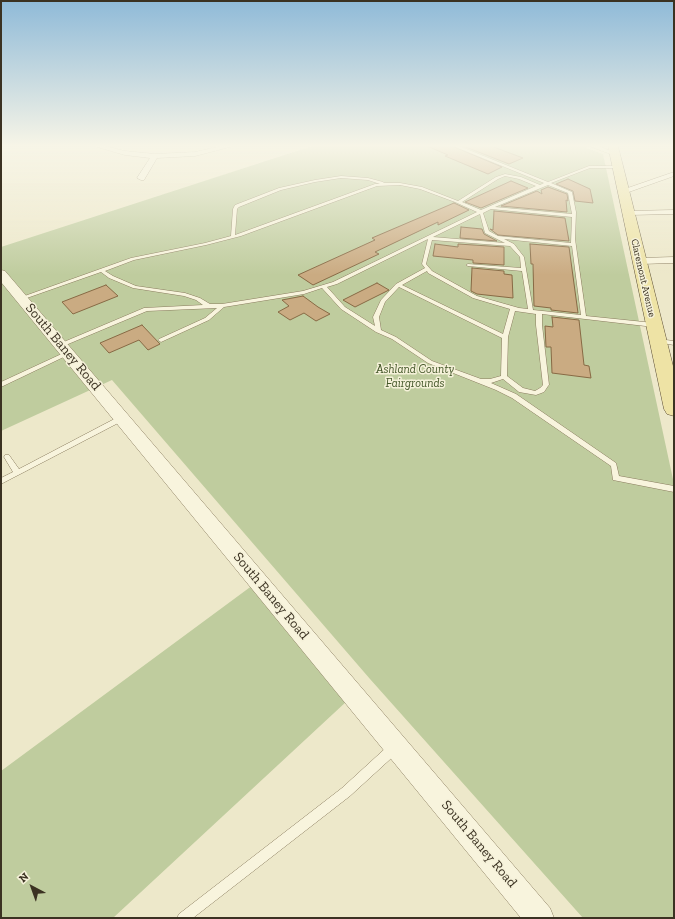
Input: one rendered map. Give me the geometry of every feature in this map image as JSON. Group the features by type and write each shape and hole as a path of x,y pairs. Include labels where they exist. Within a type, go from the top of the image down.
{"main road":[{"name":"Claremont Avenue","path":"623,191 674,409"}],"street":[{"path":"623,191 629,189"},
{"path":"628,213 674,212"},
{"path":"640,261 674,260"},
{"name":"South Baney Road","path":"1,274 540,918"}],"lane":[{"path":"233,236 235,209 280,189"},
{"path":"22,298 152,254 206,244 233,236 363,189"},
{"path":"423,189 459,202 480,212 487,232 512,245 522,257 531,312"},
{"path":"459,202 480,189"},
{"path":"1,386 64,349 146,309 222,306 324,287 345,279 480,212 533,189"},
{"path":"563,189 570,192 574,216 574,245 584,318"},
{"path":"490,208 574,216"},
{"path":"494,236 574,245"},
{"path":"430,237 512,245"},
{"path":"430,237 424,264 426,269 441,279 470,294 513,309 654,325"},
{"path":"468,265 525,270"},
{"path":"378,331 376,317 383,301 398,285 426,269"},
{"path":"101,270 135,288 185,295 198,299 209,306"},
{"path":"398,285 505,337"},
{"path":"324,287 343,308 378,331 394,338 430,362 498,388 530,408 614,466 616,478 674,489"},
{"path":"161,340 208,319 222,306"},
{"path":"504,377 505,337 513,309"},
{"path":"521,390 536,393 542,390 546,385 539,313"},
{"path":"658,341 674,343"},
{"path":"479,380 490,381 504,377"},
{"path":"504,377 521,390 530,408"},
{"path":"1,481 122,418"},
{"path":"6,458 17,472"},
{"path":"183,918 346,792 396,747"}],"green space":[{"name":"Ashland County Fairgrounds","path":"180,189 611,189 674,484 674,918 583,918 370,679 112,380 1,431 1,247"},
{"path":"253,585 347,701 113,918 1,918 1,771"}],"building":[{"path":"494,189 526,189 481,208 465,202"},
{"path":"553,189 567,194 567,212 501,206 537,191 542,194 541,190"},
{"path":"568,189 590,189 593,203 575,201 573,191"},
{"path":"454,203 469,210 438,225 438,222 375,252 379,254 313,285 298,275 375,240 372,238"},
{"path":"494,211 565,218 569,241 498,235 490,229 493,230"},
{"path":"461,227 482,229 484,234 497,241 460,238"},
{"path":"435,244 458,247 458,244 504,247 504,265 473,263 473,260 433,256"},
{"path":"530,244 569,247 578,313 551,310 551,308 534,306 533,264 531,264"},
{"path":"472,268 504,271 504,274 512,275 513,298 477,294 471,291"},
{"path":"377,283 389,290 355,307 343,300"},
{"path":"106,285 118,296 73,314 62,302"},
{"path":"303,296 330,314 316,321 304,313 290,320 278,312 289,306 282,300"},
{"path":"552,317 579,320 584,365 589,366 591,378 552,373 551,347 546,347 545,326 553,327"},
{"path":"142,325 160,344 148,350 139,340 109,353 100,343"}]}
